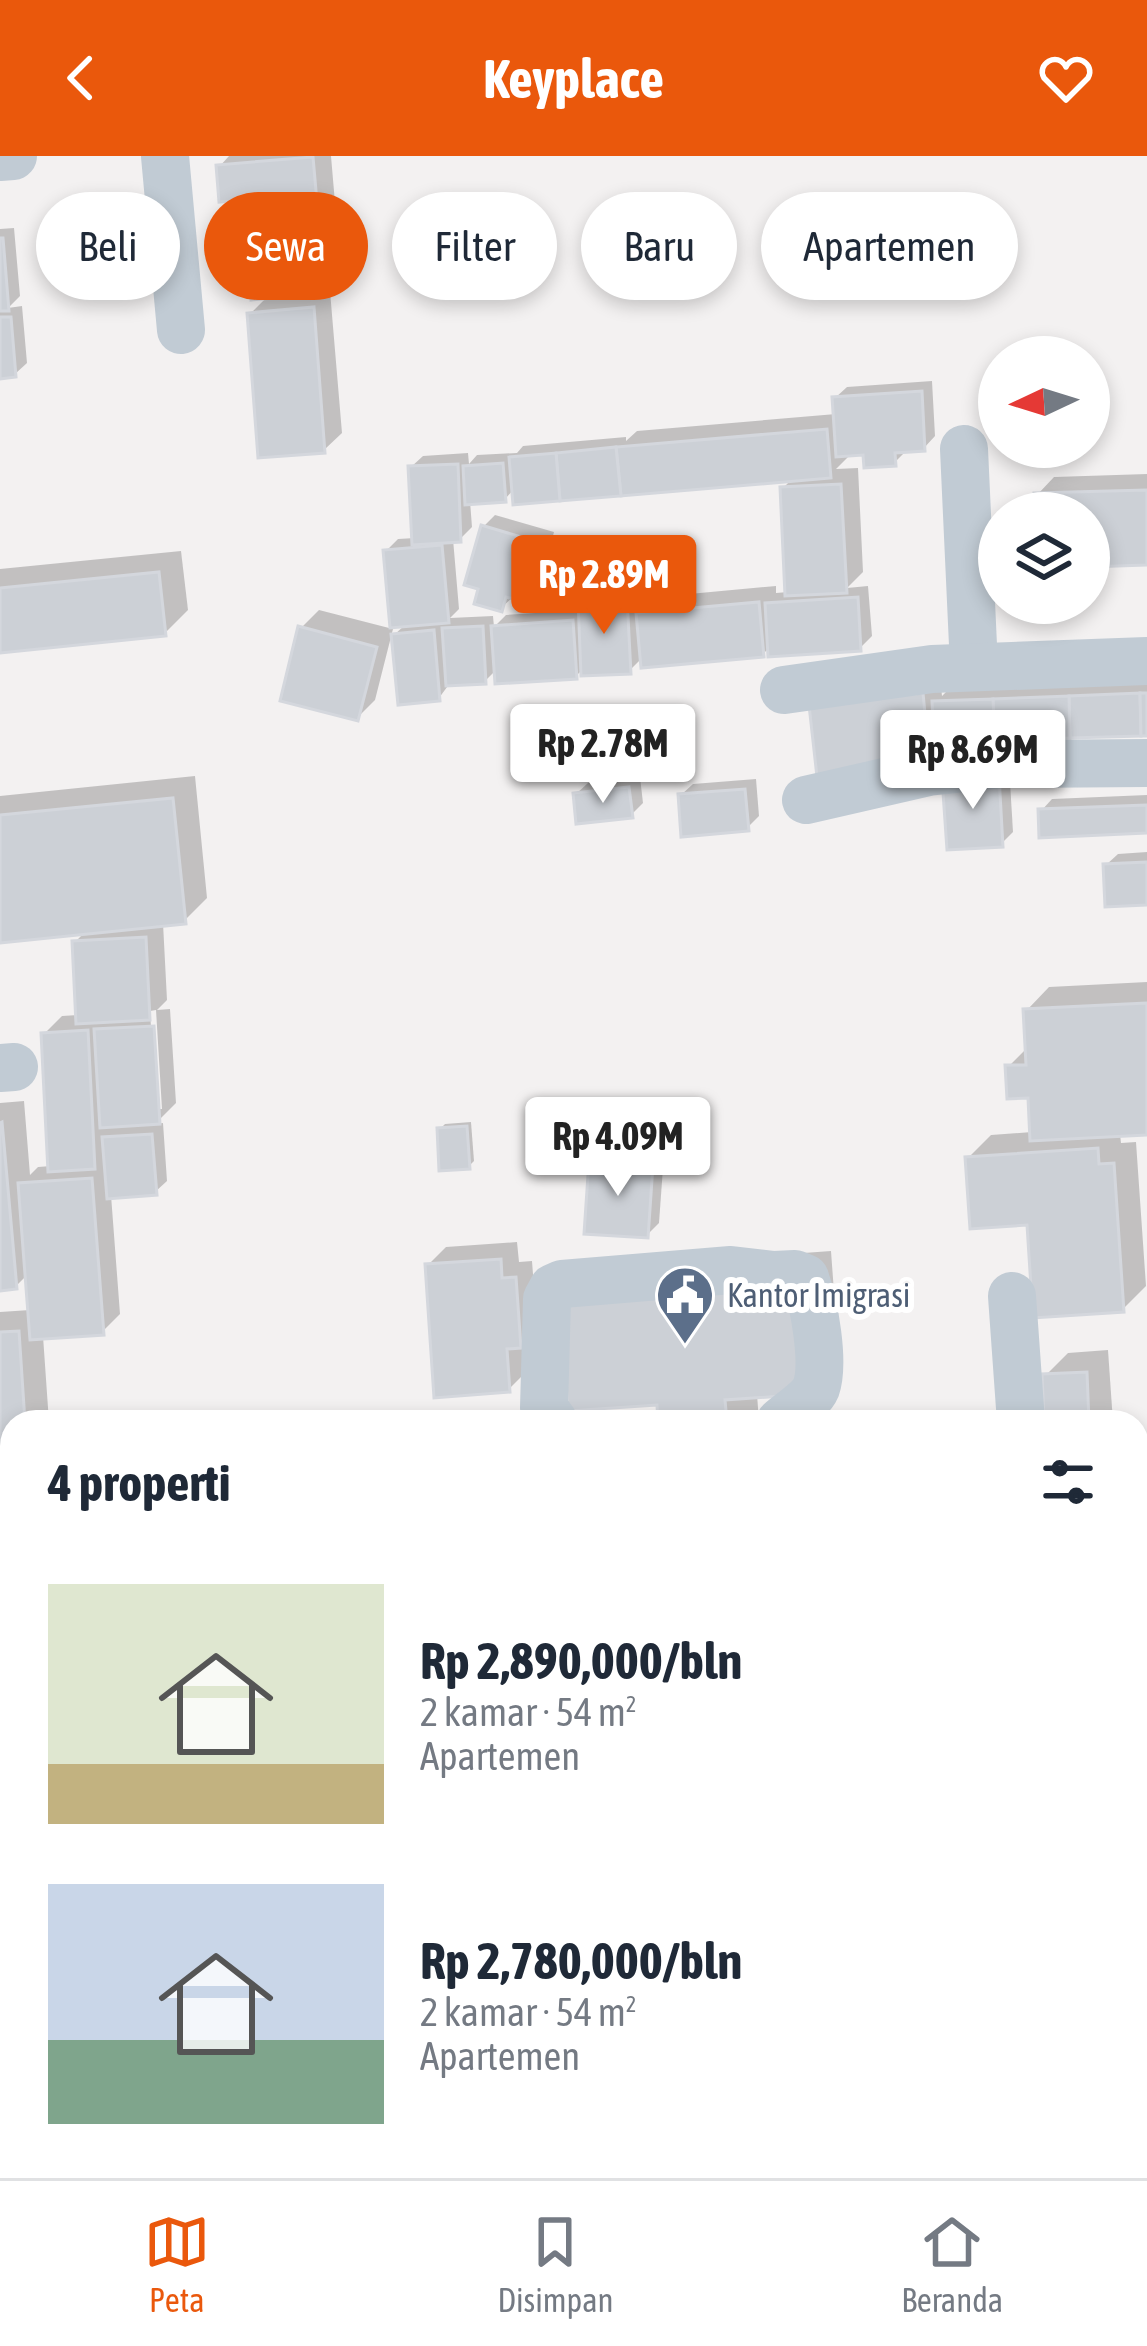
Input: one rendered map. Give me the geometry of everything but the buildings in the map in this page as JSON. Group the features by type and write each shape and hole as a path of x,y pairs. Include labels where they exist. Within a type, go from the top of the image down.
{"street":[{"path":"0,157 13,156"},
{"path":"165,156 181,330"},
{"path":"964,449 974,668"},
{"path":"784,690 932,669 1147,662"},
{"path":"806,800 928,772 1003,764 1147,763"},
{"path":"545,1410 547,1299 553,1288 731,1270 805,1278 818,1328 817,1384 814,1394 795,1410"},
{"path":"1012,1296 1020,1410"}],"place":[{"name":"Kantor Imigrasi","path":"685,1346"}]}
